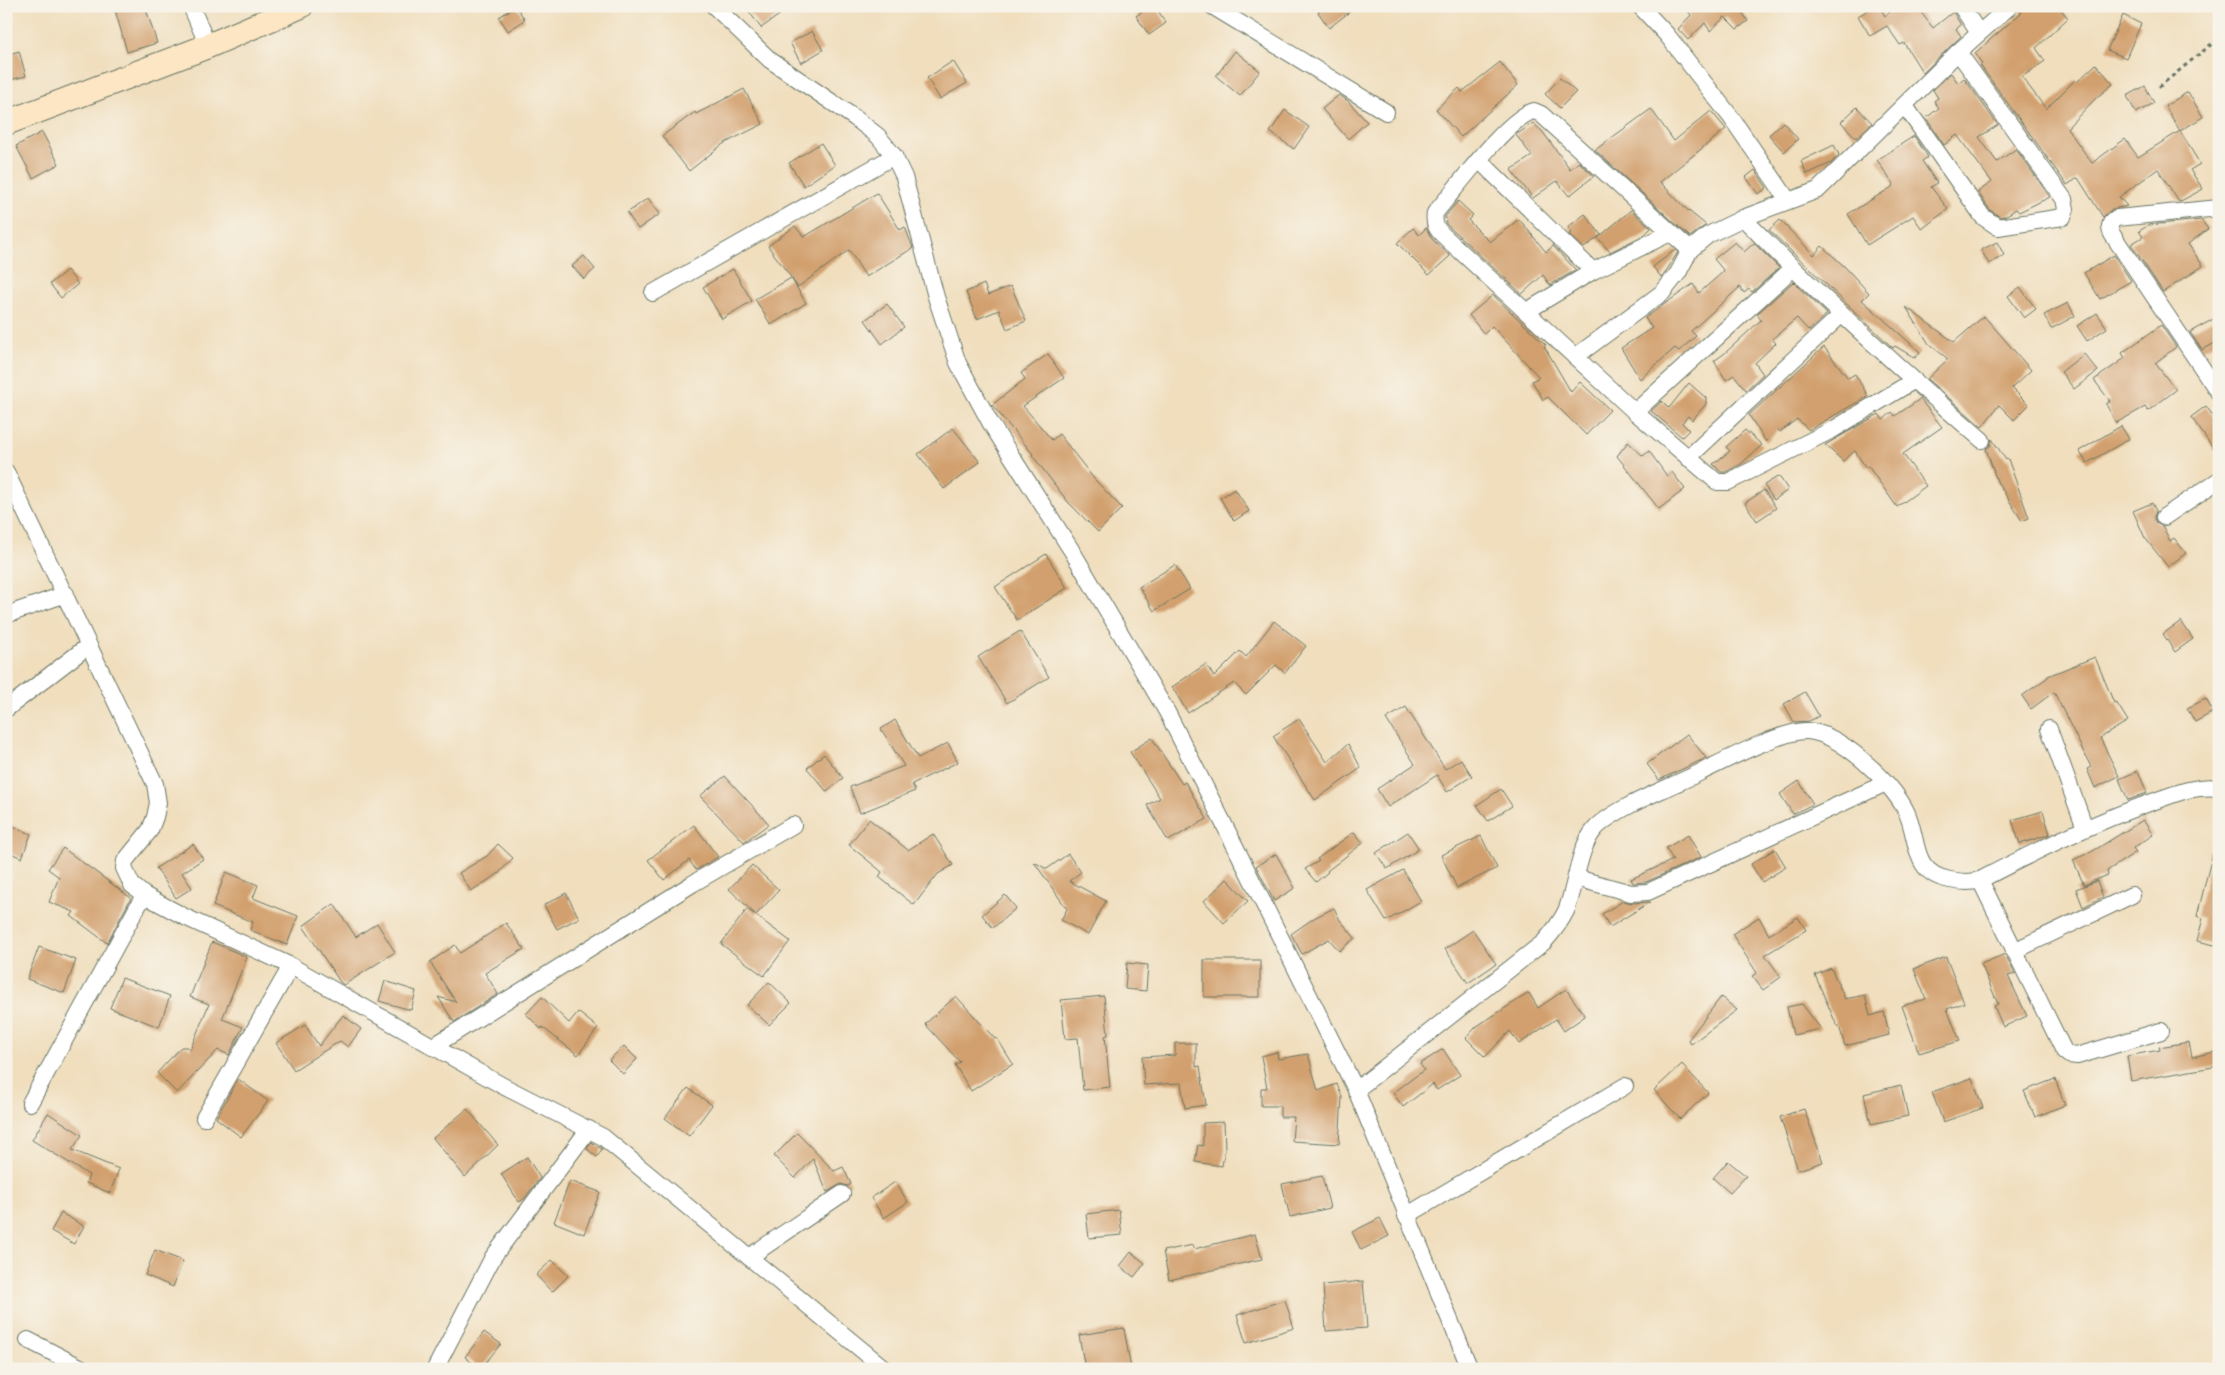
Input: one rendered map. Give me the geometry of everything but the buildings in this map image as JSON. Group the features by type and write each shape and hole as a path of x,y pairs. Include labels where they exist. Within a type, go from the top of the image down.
{"street":[{"path":"191,6 208,46"},
{"path":"6,122 208,46 301,6"},
{"path":"714,6 770,60 878,136 894,156 904,177 947,334 973,395 1072,551 1167,712 1356,1090 1467,1368"},
{"path":"1212,6 1386,112"},
{"path":"1640,6 1667,35 1730,116 1788,200"},
{"path":"1961,6 1979,33"},
{"path":"1575,356 1663,292 1678,272 1690,250 1708,235 1743,218 1818,190 1958,52 2010,6"},
{"path":"1905,106 1983,216 1992,225 1998,227 2062,217 2066,209 2064,199 1958,52"},
{"path":"1690,250 1541,114 1534,111 1518,119 1479,160 1435,214 1435,225 1439,231 1635,412 1712,479 1723,483 1834,429 1913,381"},
{"path":"653,292 894,156"},
{"path":"1479,160 1593,271"},
{"path":"2219,208 2117,218 2110,227 2112,234 2219,393"},
{"path":"1743,218 1792,269 1913,381 1982,440"},
{"path":"1527,311 1593,271 1670,233"},
{"path":"1635,412 1792,269"},
{"path":"1688,458 1841,314"},
{"path":"6,472 66,594 88,646 155,784 158,803 155,818 150,830 125,861 124,868 132,885 144,895 177,913 291,966 503,1086 589,1129 617,1147 885,1369"},
{"path":"2164,517 2219,480"},
{"path":"6,615 66,594"},
{"path":"6,709 88,646"},
{"path":"2050,729 2085,828"},
{"path":"1356,1090 1544,942 1558,925 1566,910 1588,840 1603,822 1712,767 1791,734 1806,731 1834,740 1853,753 1886,783 1907,811 1918,855 1932,874 1941,879 1961,882 1980,880 2085,828 2189,789 2199,787 2219,788"},
{"path":"1576,878 1631,893 1648,892 1886,783"},
{"path":"432,1047 692,884 793,825"},
{"path":"1980,880 2059,1044 2069,1054 2077,1056 2161,1031"},
{"path":"30,1103 144,895"},
{"path":"2014,951 2132,895"},
{"path":"204,1118 291,966"},
{"path":"1406,1216 1625,1086"},
{"path":"435,1369 493,1256 589,1129"},
{"path":"749,1257 842,1194"},
{"path":"28,1340 84,1369"}],"path":[{"path":"2159,87 2219,38"}]}
